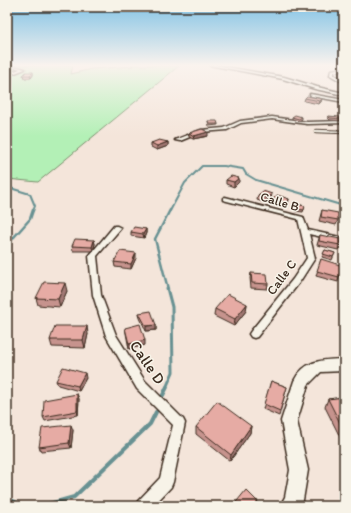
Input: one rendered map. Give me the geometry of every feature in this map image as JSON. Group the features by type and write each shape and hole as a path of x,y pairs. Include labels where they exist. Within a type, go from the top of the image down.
{"street":[{"path":"320,89 344,94"},
{"path":"311,95 344,101"},
{"path":"178,140 201,131 225,129 240,122 272,118 307,123 344,122"},
{"name":"Calle B","path":"225,198 301,218 305,231 344,240"},
{"name":"Calle D","path":"117,228 93,256 97,295 111,336 141,385 179,423 166,482 144,506"},
{"name":"Calle C","path":"254,334 296,281 311,258 305,231"},
{"path":"290,506 294,501 299,470 289,421 302,381 318,366 344,365"}],"lane":[{"path":"316,131 344,132"}],"green space":[{"path":"7,89 151,89 38,182 7,179"}],"building":[{"path":"307,96 322,99 320,101 305,98"},
{"path":"295,115 302,117 299,119 292,117"},
{"path":"328,116 340,117 341,119 330,118"},
{"path":"208,121 217,121 218,124 209,124"},
{"path":"202,129 208,132 194,136 189,133"},
{"path":"159,140 168,142 157,146 151,143"},
{"path":"231,176 239,178 234,182 226,180"},
{"path":"263,191 272,194 267,198 258,195"},
{"path":"277,195 289,199 286,203 273,199"},
{"path":"296,204 305,206 304,210 296,209"},
{"path":"322,210 338,213 338,220 321,217"},
{"path":"134,227 146,229 143,234 131,232"},
{"path":"320,235 340,239 340,245 319,241"},
{"path":"75,239 94,240 92,247 72,246"},
{"path":"325,250 335,253 333,257 323,254"},
{"path":"120,251 136,253 131,264 114,262"},
{"path":"321,259 343,266 339,277 317,271"},
{"path":"251,273 267,274 268,284 252,283"},
{"path":"44,282 65,283 58,299 36,298"},
{"path":"228,294 247,304 235,319 215,309"},
{"path":"151,311 156,325 146,326 139,313"},
{"path":"140,324 145,340 129,344 125,328"},
{"path":"55,326 87,326 83,340 50,340"},
{"path":"63,367 85,373 78,386 56,381"},
{"path":"271,381 287,387 280,411 264,404"},
{"path":"77,394 77,411 43,417 44,400"},
{"path":"344,397 344,431 328,399"},
{"path":"217,401 251,426 231,455 196,427"},
{"path":"71,425 69,443 39,447 42,428"},
{"path":"246,490 262,506 233,506"}],"waterway":[{"path":"170,211 185,183 202,166 224,166 243,169 246,174 256,180 344,206"},
{"path":"7,187 30,194 35,206 33,211"},
{"path":"7,245 30,219 33,210"},
{"path":"168,289 155,239 170,210"},
{"path":"166,388 173,372 172,307 167,288"},
{"path":"163,395 167,387"},
{"path":"42,506 74,497 150,424 156,412"},
{"path":"7,498 23,506"}]}
